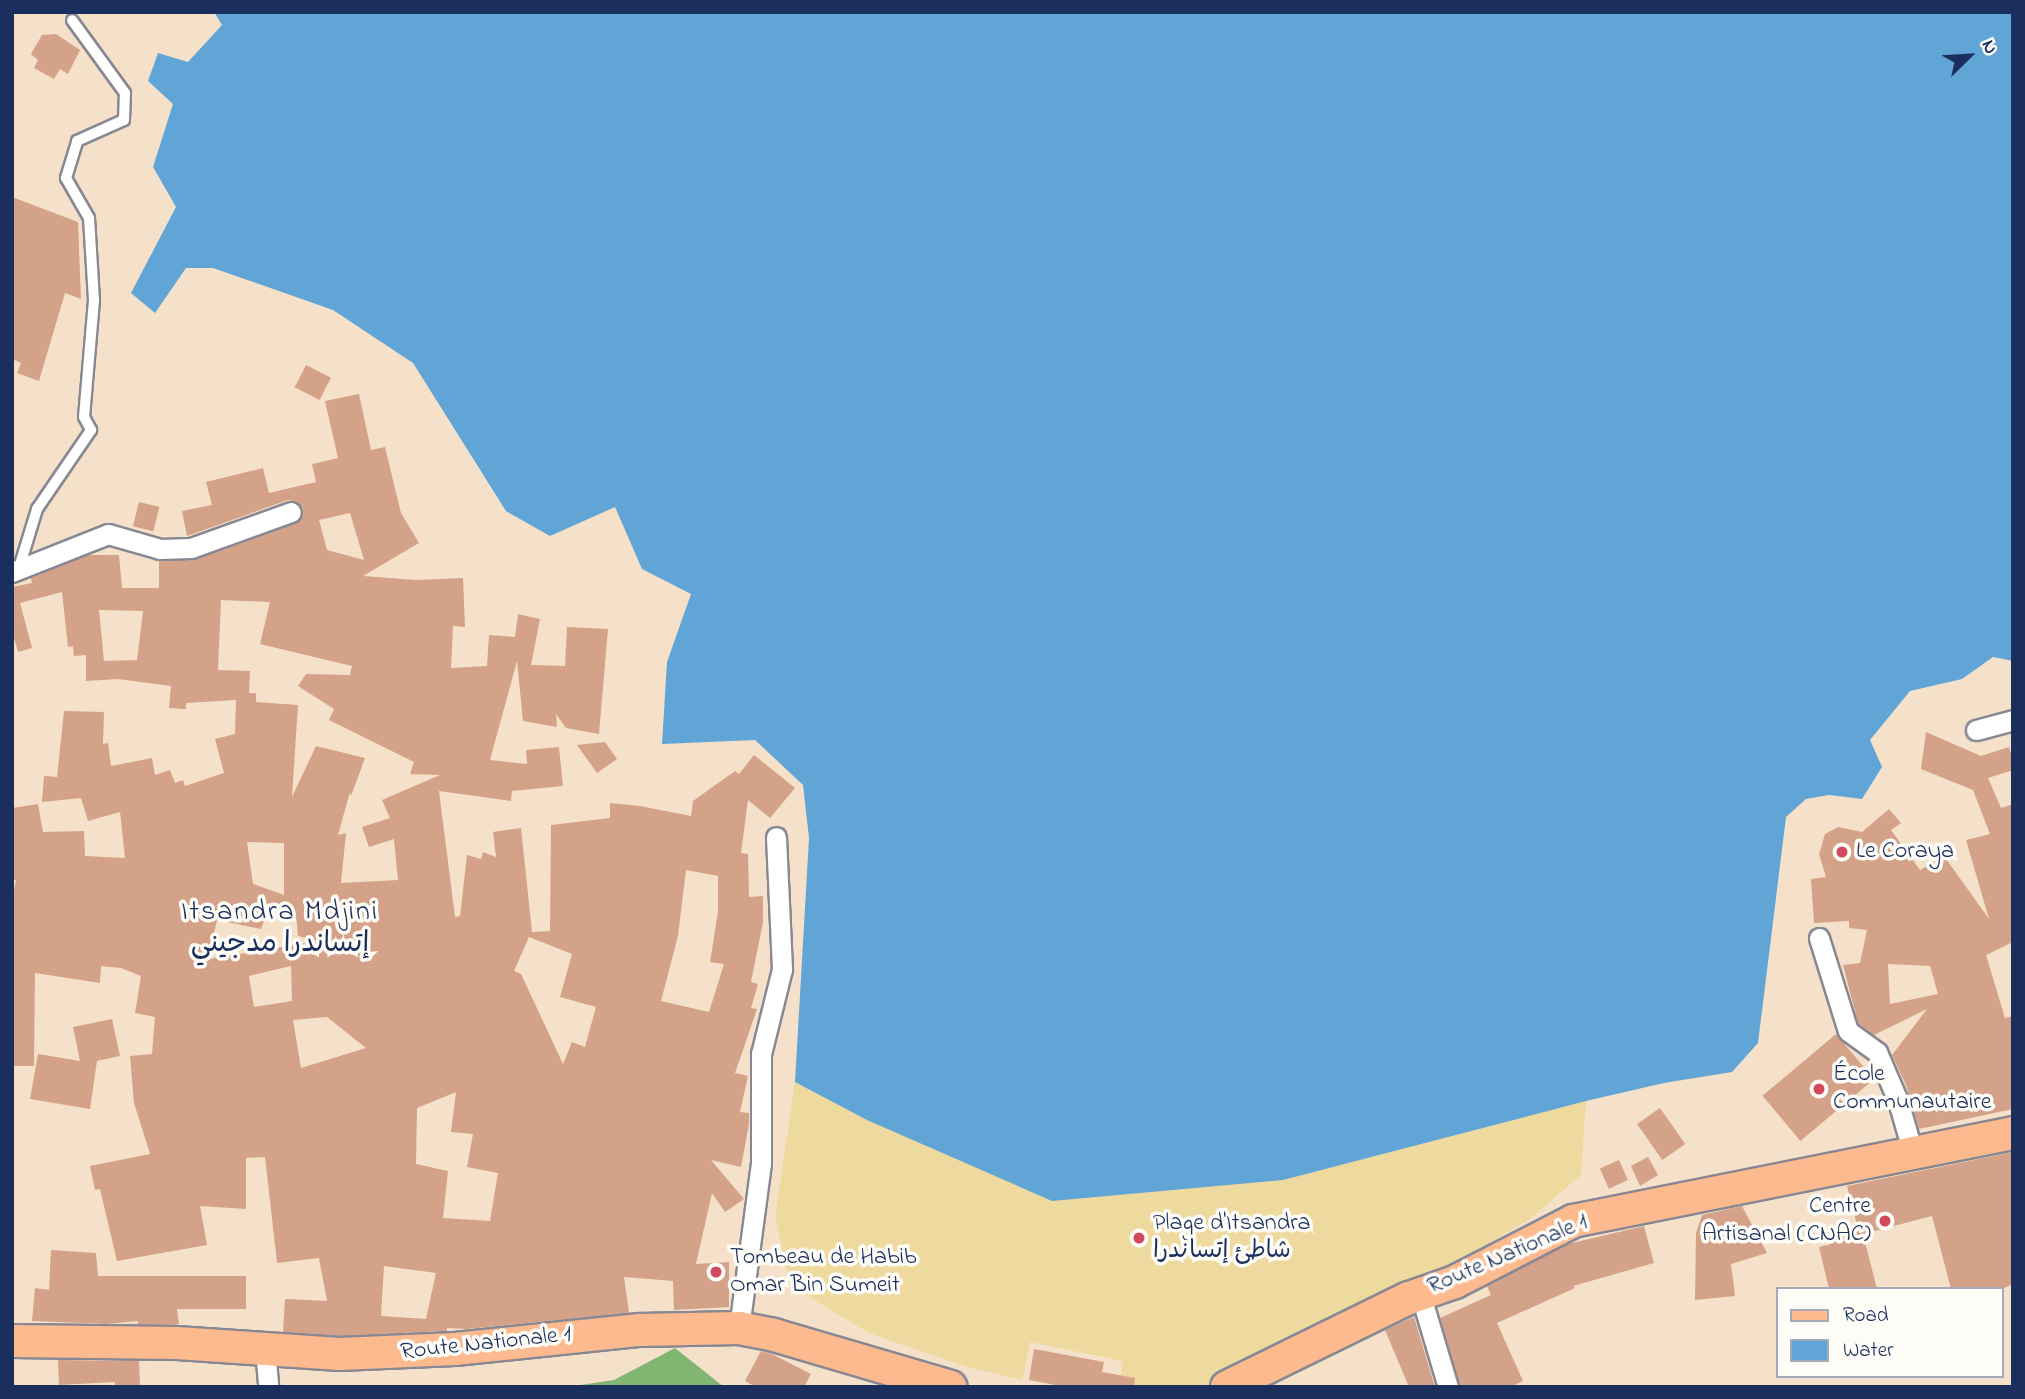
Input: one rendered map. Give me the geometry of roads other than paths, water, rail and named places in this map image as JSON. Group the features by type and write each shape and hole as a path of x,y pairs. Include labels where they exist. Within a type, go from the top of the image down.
{"main road":[{"name":"Route Nationale 1","path":"1227,1387 1420,1293 1455,1282 1573,1221 2013,1133"},
{"name":"Route Nationale 1","path":"12,1341 177,1343 340,1354 397,1353 628,1331 739,1328 774,1335 951,1387"}],"street":[{"path":"15,570 108,534 160,548 191,548 291,512"},
{"path":"1976,730 2013,720"},
{"path":"739,1328 761,1163 761,1054 782,969 776,837"},
{"path":"1819,938 1848,1031 1877,1052 1898,1101 1913,1153"},
{"path":"1420,1293 1448,1387"},
{"path":"265,1349 268,1387"}],"lane":[{"path":"15,570 37,509 91,430 85,417 94,300 89,218 66,178 77,141 124,120 125,93 72,20"}],"water":[{"path":"214,12 2013,12 2013,661 1993,657 1962,679 1910,691 1870,740 1882,767 1862,799 1829,795 1806,799 1786,817 1758,1043 1732,1072 1664,1083 1586,1101 1283,1180 1052,1201 867,1120 795,1082 809,838 803,785 755,740 662,744 667,662 691,594 642,569 615,507 550,536 506,511 413,363 333,310 213,268 186,268 155,313 131,293 176,207 153,167 173,104 148,81 158,53 188,62 222,25"}],"place":[{"name":"Le Coraya","path":"1842,852"},
{"name":"École Communautaire","path":"1819,1089"},
{"name":"Centre Artisanal (CNAC)","path":"1885,1221"},
{"name":"Plage d'Itsandra شاطئ إتساندرا","path":"1139,1238"},
{"name":"Tombeau de Habib Omar Bin Sumeit","path":"716,1272"}],"district":[{"name":"Itsandra Mdjini إتساندرا مدجيني","path":"280,929"}]}
